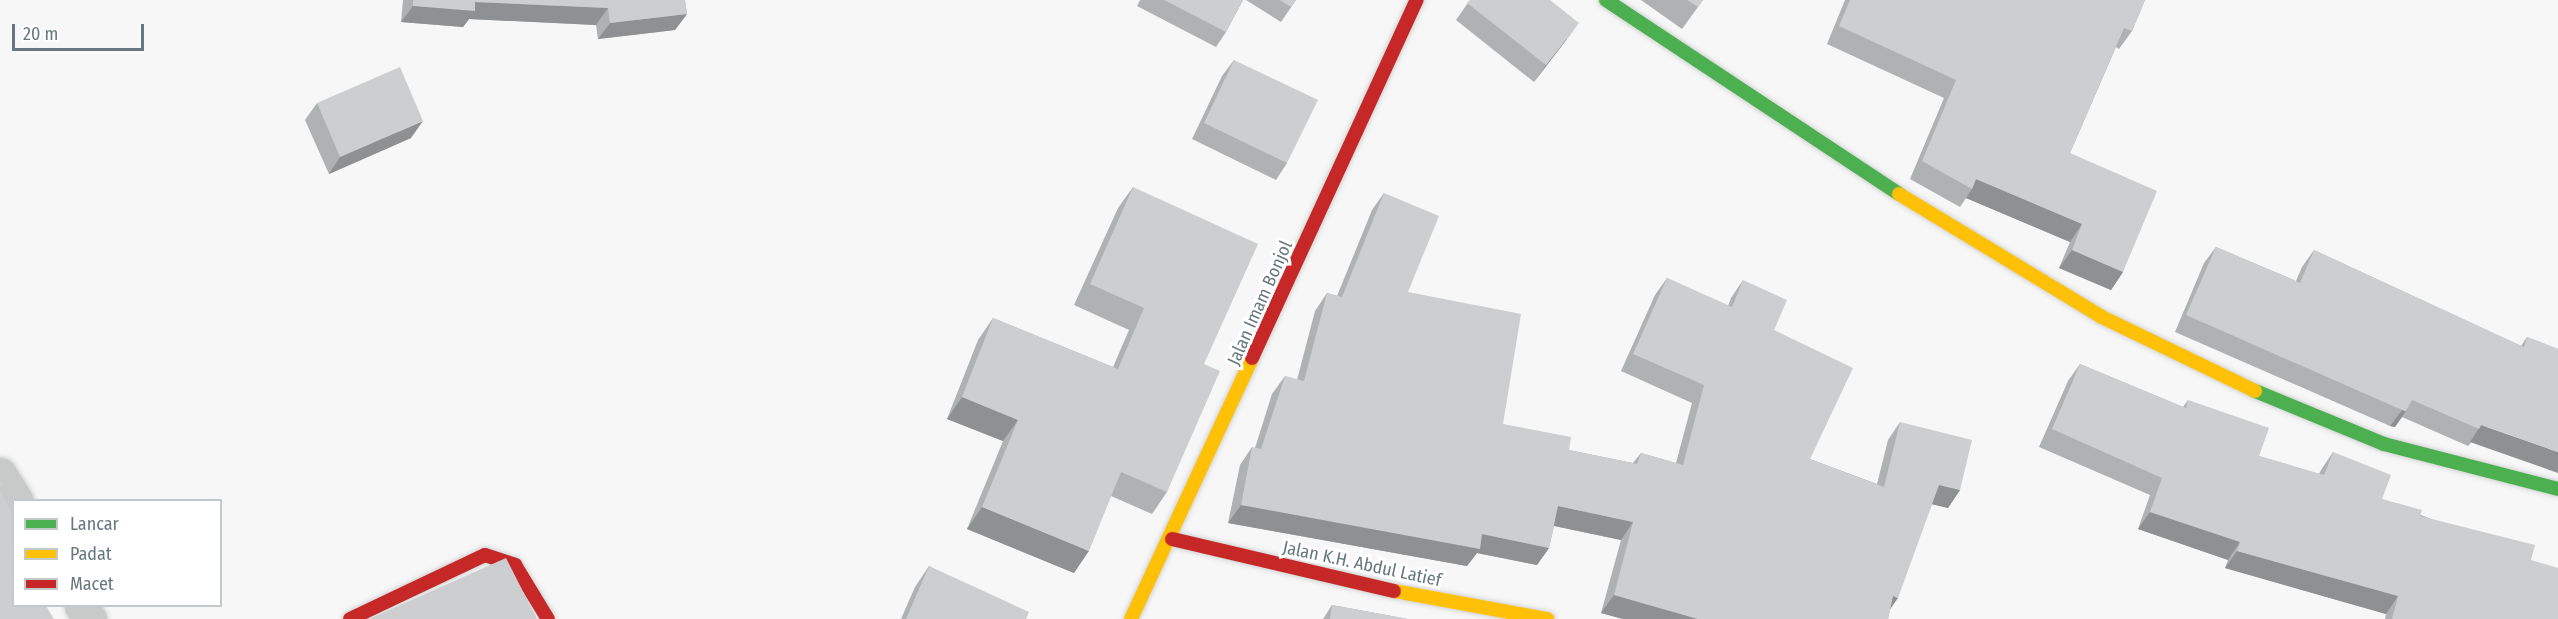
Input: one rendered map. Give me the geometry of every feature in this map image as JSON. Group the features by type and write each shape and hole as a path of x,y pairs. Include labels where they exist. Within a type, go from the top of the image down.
{"street":[{"name":"Jalan Imam Bonjol","path":"1131,619 1172,539 1417,0"},
{"path":"1606,0 1842,160 2102,317 2245,387 2384,444 2558,489"},
{"path":"0,474 15,499"},
{"name":"Jalan K.H. Abdul Latief","path":"1172,539 1345,582 1546,619"},
{"path":"350,619 486,555 501,556 515,565 549,619"}],"building":[{"path":"413,0 685,0 687,14 610,23 608,8 475,2 475,11 413,6"},
{"path":"1164,0 1243,0 1226,32"},
{"path":"1280,0 1296,0 1291,7"},
{"path":"1470,0 1550,0 1579,23 1546,65 1467,3"},
{"path":"1687,0 1703,0 1698,7"},
{"path":"1850,0 2145,0 2132,31 2124,28 2070,153 2157,191 2123,272 2072,250 2082,224 1976,179 1972,189 1922,161 1956,80 1839,26"},
{"path":"1234,60 1318,100 1287,163 1204,123"},
{"path":"400,67 423,121 340,157 317,103"},
{"path":"1133,187 1258,244 1204,364 1220,371 1167,492 1121,472 1089,551 982,507 1018,420 962,397 993,318 1118,369 1144,308 1090,284"},
{"path":"1384,193 1439,216 1408,292 1521,314 1503,424 1571,437 1569,450 1637,464 1641,453 1683,465 1704,385 1633,354 1667,278 1732,307 1743,280 1787,300 1774,330 1853,368 1810,459 1884,487 1900,422 1972,440 1960,490 1939,485 1898,598 1893,596 1888,619 1698,619 1614,595 1633,522 1558,506 1549,548 1482,534 1480,549 1241,505 1252,447 1261,449 1285,376 1304,381 1327,293 1342,297"},
{"path":"2216,247 2300,283 2314,250 2524,347 2527,337 2558,349 2558,452 2481,425 2479,429 2412,400 2406,411 2402,410 2186,315"},
{"path":"2080,364 2186,408 2188,400 2269,428 2259,456 2324,475 2333,452 2391,475 2382,499 2422,510 2420,516 2535,545 2531,560 2558,568 2558,619 2392,619 2398,596 2237,551 2240,542 2150,512 2162,478 2052,429"},
{"path":"0,491 12,513 12,607 47,607 54,619 0,619"},
{"path":"506,558 537,619 369,619"},
{"path":"929,566 1029,612 1026,619 906,619"},
{"path":"1332,605 1408,619 1330,619"}],"traffic: fast":[{"path":"1606,0 1899,194"},
{"path":"2255,391 2384,444 2558,489"}],"traffic: slow":[{"path":"1899,194 2102,317 2255,391"},
{"path":"1131,619 1252,358"},
{"path":"1394,591 1547,619"}],"traffic: jam":[{"path":"1252,358 1417,0"},
{"path":"1172,539 1394,591"},
{"path":"350,619 485,555 515,565 548,619"}]}
